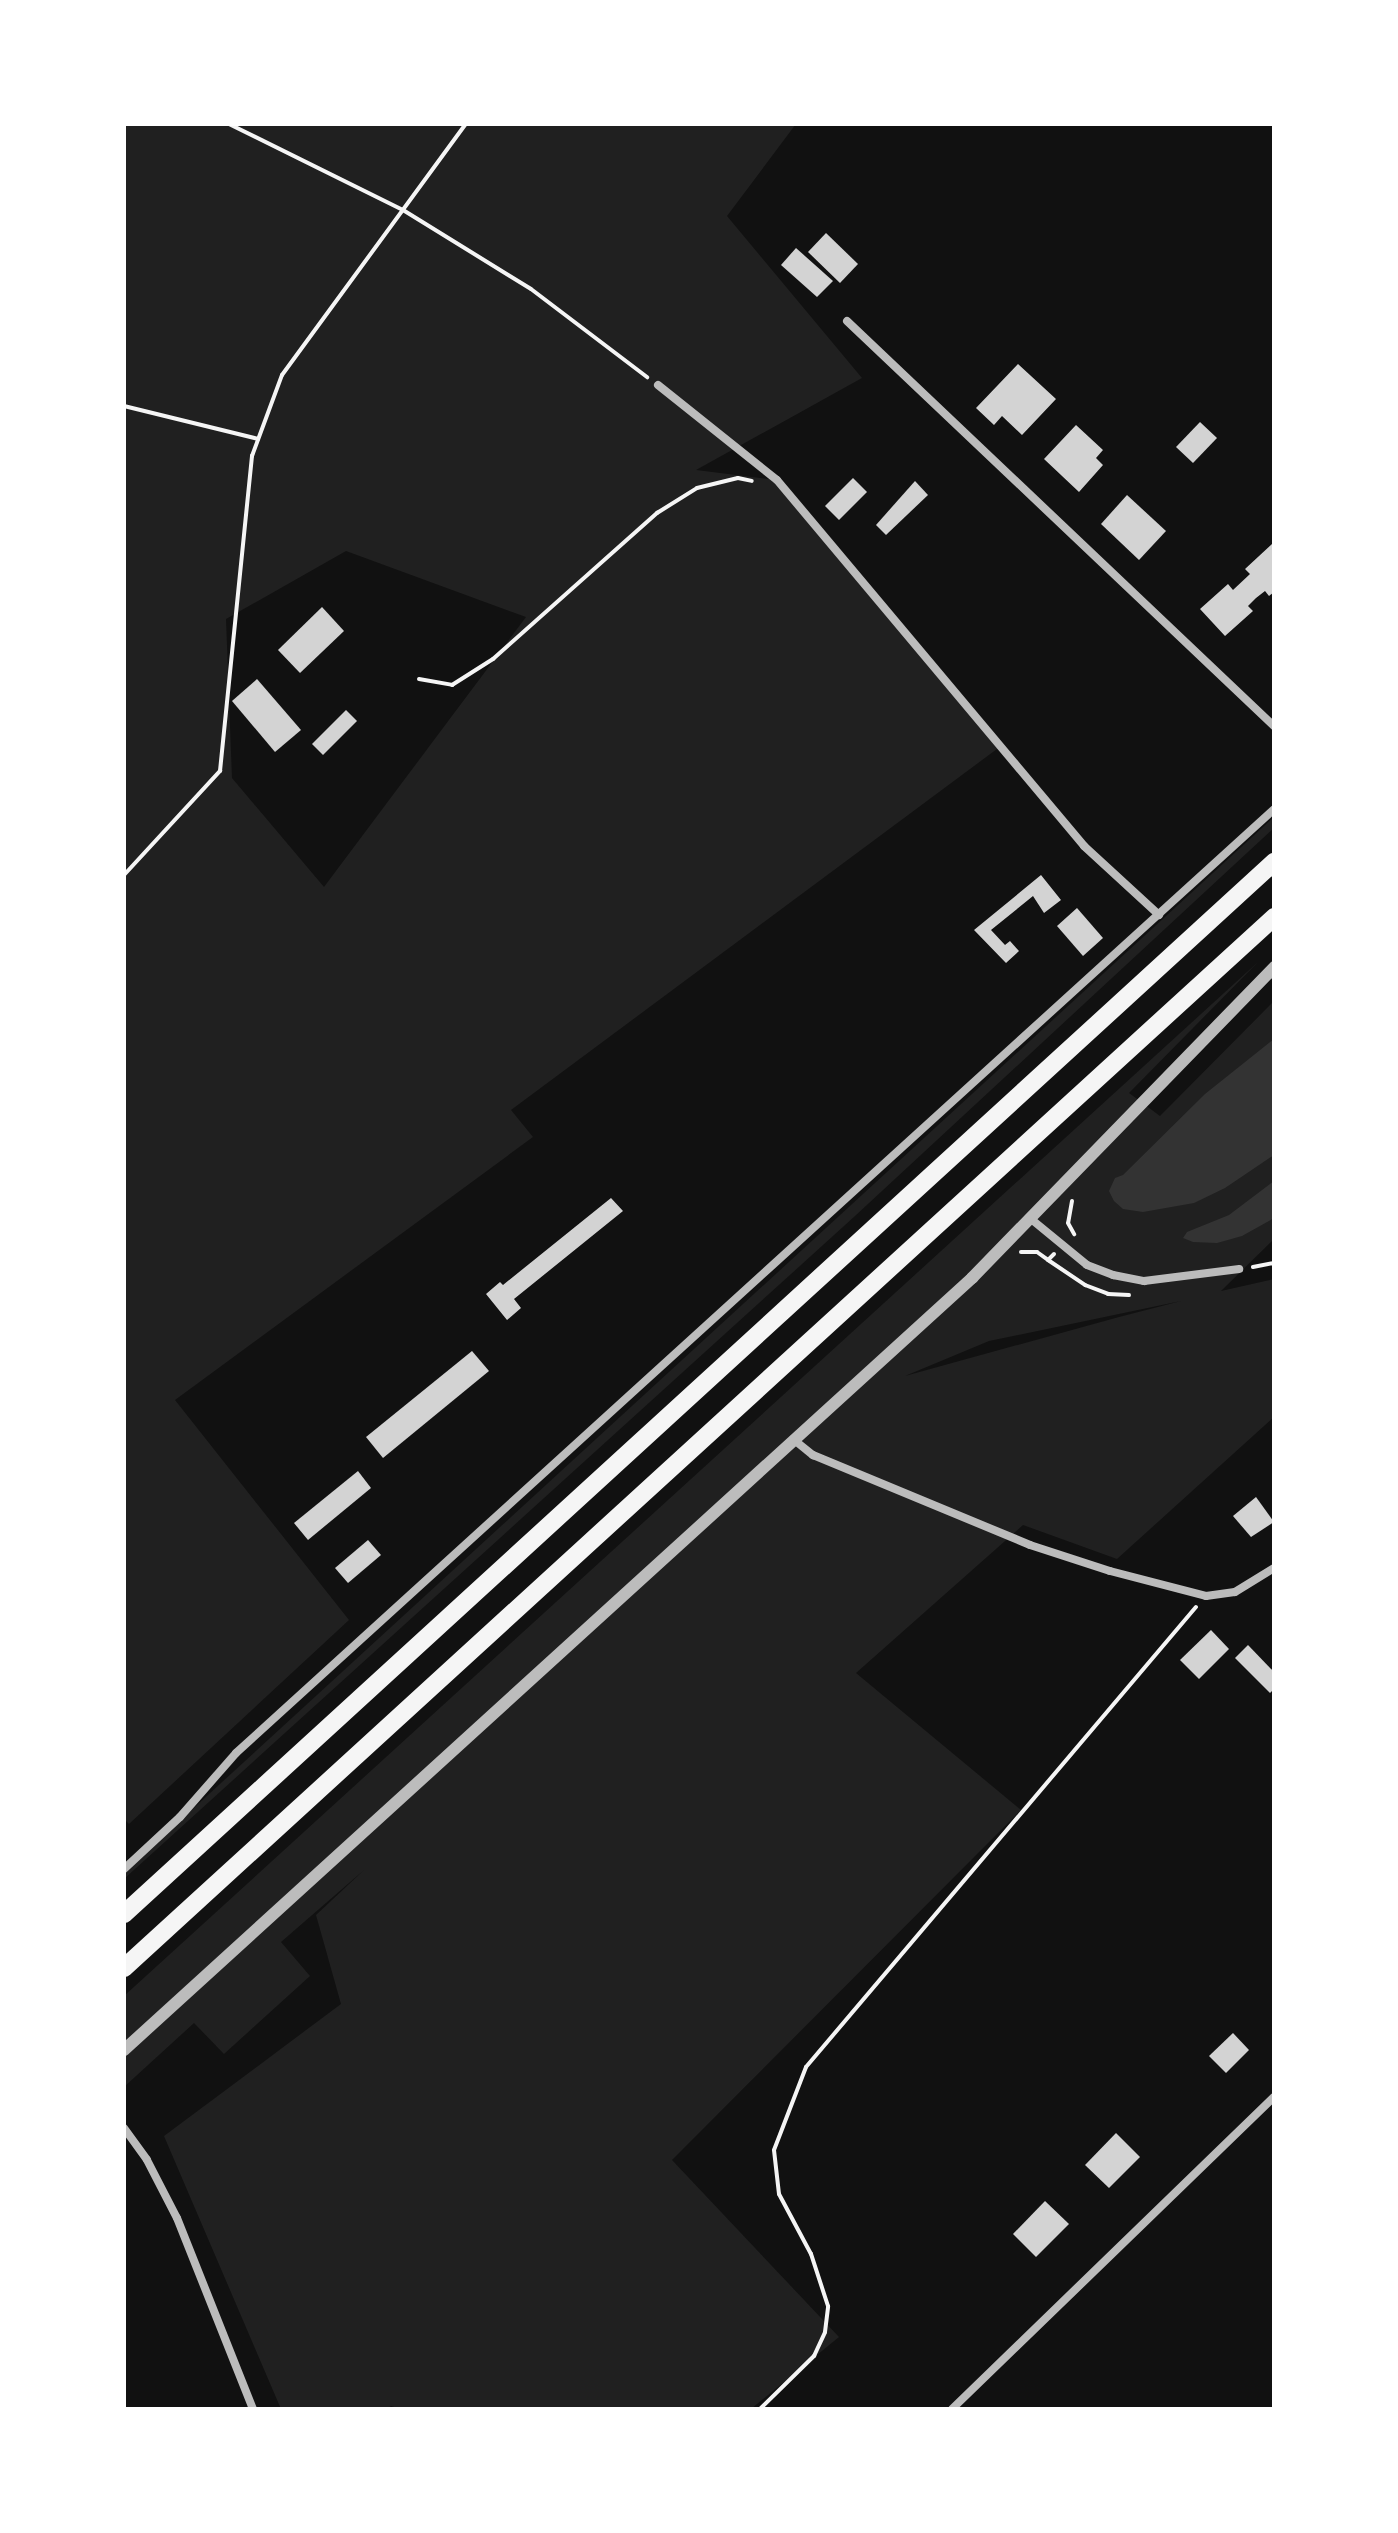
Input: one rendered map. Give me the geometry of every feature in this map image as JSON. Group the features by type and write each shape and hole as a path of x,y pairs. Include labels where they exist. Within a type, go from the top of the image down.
{"highway":[{"path":"124,1914 1274,862"},
{"path":"124,1968 1274,917"}],"street":[{"path":"847,321 1274,726"},
{"path":"658,385 785,491 1084,846 1159,915"},
{"path":"124,1869 180,1817 236,1753 1274,809"},
{"path":"124,2050 1031,1219 1274,967"},
{"path":"1031,1219 1061,1247 1087,1265 1144,1281 1239,1269"},
{"path":"793,1439 813,1455 1030,1545 1206,1596 1235,1592 1274,1568"},
{"path":"952,2409 1274,2097"},
{"path":"124,2128 147,2160 177,2218 253,2409"}],"path":[{"path":"229,124 403,210 531,289 658,385"},
{"path":"124,875 220,771 252,456 282,375 466,124"},
{"path":"124,406 258,439"},
{"path":"419,679 452,685 493,659 657,513 697,488 738,478 785,491"},
{"path":"1075,1194 1068,1211 1068,1223 1074,1234 1048,1260 1085,1285 1108,1294 1141,1296"},
{"path":"1239,1269 1274,1263"},
{"path":"760,2409 814,2356 825,2332 828,2306 811,2254 779,2194 774,2150 806,2067 1206,1596"}],"shaded area":[{"path":"124,124 796,124 727,216 862,378 696,470 777,480 1001,746 511,1110 533,1137 175,1400 349,1620 129,1824 124,1819","holes":["346,551 526,617 324,887 232,778 226,619"]},
{"path":"1274,817 1274,828 855,1216 124,1879 124,1872"},
{"path":"1258,962 1129,1093 1160,1116 1274,1001 1274,1239 1221,1291 1274,1279 1274,1417 1117,1559 1023,1525 856,1673 1021,1810 672,2160 839,2337 751,2409 400,2409 391,2406 387,2409 281,2409 164,2136 341,2004 316,1915 364,1870 281,1942 310,1976 224,2054 194,2023 124,2087 124,1996","holes":["1181,1301 905,1376 989,1341"]},
{"path":"1274,1039 1274,1155 1225,1188 1194,1203 1143,1212 1123,1209 1114,1201 1109,1191 1115,1178 1123,1175 1205,1094"},
{"path":"1274,1181 1274,1218 1242,1236 1217,1243 1193,1242 1183,1238 1187,1232 1229,1215"}],"building":[{"path":"826,233 858,264 840,283 808,252"},
{"path":"796,248 833,281 817,297 781,265"},
{"path":"1018,364 1056,399 1022,435 1002,416 994,425 976,408"},
{"path":"1200,422 1217,438 1193,463 1176,447"},
{"path":"1076,425 1103,450 1096,458 1103,465 1079,492 1044,459"},
{"path":"853,478 867,492 839,520 825,506"},
{"path":"915,481 928,495 886,535 876,525"},
{"path":"1127,495 1166,531 1139,560 1101,524"},
{"path":"1272,544 1274,592 1269,596 1265,591 1256,598 1248,606 1253,611 1225,636 1200,609 1228,584 1233,590 1250,574 1245,569"},
{"path":"322,607 344,631 300,673 278,650"},
{"path":"257,679 301,730 275,752 232,701"},
{"path":"346,710 357,721 323,755 312,744"},
{"path":"1041,875 1061,900 1044,913 1033,896 991,930 1005,945 1010,941 1019,951 1006,963 974,930"},
{"path":"1077,908 1103,938 1083,956 1057,926"},
{"path":"611,1198 623,1211 514,1299 521,1308 507,1320 486,1294 500,1282 503,1285"},
{"path":"472,1351 489,1371 383,1458 366,1437"},
{"path":"358,1471 371,1488 308,1540 294,1523"},
{"path":"1256,1497 1274,1522 1251,1537 1233,1516"},
{"path":"368,1540 381,1555 348,1583 335,1568"},
{"path":"1211,1630 1229,1649 1199,1679 1180,1660"},
{"path":"1248,1645 1274,1672 1274,1689 1270,1693 1235,1658"},
{"path":"1233,2033 1249,2050 1226,2073 1209,2056"},
{"path":"1116,2133 1140,2157 1109,2188 1085,2165"},
{"path":"1045,2201 1069,2224 1036,2257 1013,2234"}]}
